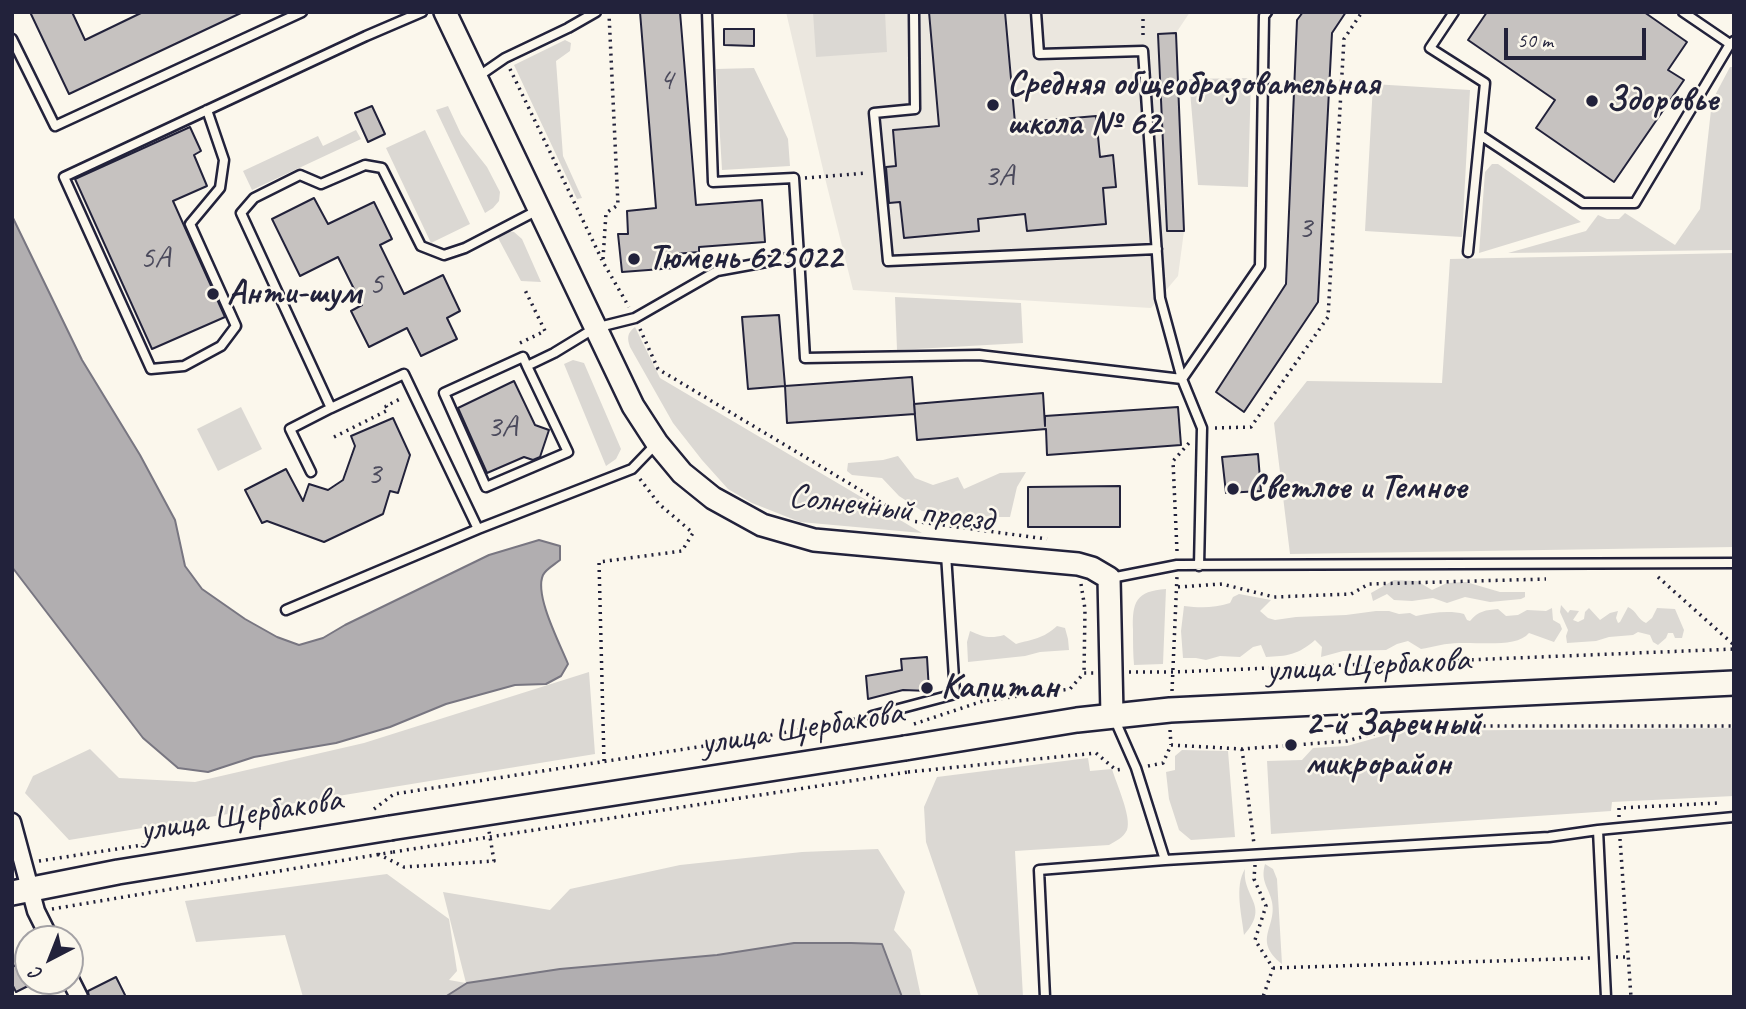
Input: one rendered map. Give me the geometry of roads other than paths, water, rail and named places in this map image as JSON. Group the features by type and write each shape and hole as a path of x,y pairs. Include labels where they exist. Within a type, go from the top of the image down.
{"main road":[{"name":"улица Щербакова","path":"21,891 118,872 390,828 1112,715 1734,683"}],"street":[{"name":"Солнечный проезд","path":"445,12 633,406 657,443 682,473 713,498 762,525 814,540 1078,564 1109,579"},
{"path":"1109,579 1112,715"},
{"path":"12,822 21,891 43,925"}],"lane":[{"path":"12,39 55,126 302,12"},
{"path":"207,110 224,160 220,188 190,224 236,326 221,346 184,366 151,369 64,177 207,110 375,32 422,12"},
{"path":"476,79 505,58 596,12"},
{"path":"707,12 713,182 794,178 805,358 979,355 1182,379"},
{"path":"914,12 915,109 874,113 888,261 1157,249"},
{"path":"1036,12 1039,54 1143,51 1160,298 1182,379 1202,428 1199,566"},
{"path":"1182,379 1260,266 1264,16 1267,12"},
{"path":"1454,12 1430,48 1485,83 1468,252"},
{"path":"1480,135 1583,203 1635,203 1732,42 1684,12"},
{"path":"331,408 241,213 254,198 300,175 321,184 365,165 382,168 421,246 444,256 465,248 538,209"},
{"path":"527,366 595,328 635,318 718,271 799,256"},
{"path":"523,357 527,366 568,452 486,487 444,393 523,357"},
{"path":"311,472 290,429 404,374 478,530"},
{"path":"286,610 632,469 657,443"},
{"path":"872,716 955,694 946,551"},
{"path":"1109,579 1177,565 1734,563"},
{"path":"1112,715 1136,768 1165,860"},
{"path":"1045,997 1039,870 1549,837 1734,817"},
{"path":"1598,830 1606,997"}],"place":[{"name":"Здоровье","path":"1592,101"},
{"name":"Средняя общеобразовательная школа № 62","path":"993,105"},
{"name":"Тюмень 625022","path":"634,259"},
{"name":"Анти-шум","path":"213,294"},
{"name":"Светлое и Темное","path":"1233,489"},
{"name":"Капитан","path":"927,688"},
{"name":"2-й Заречный микрорайон","path":"1291,745"}]}
